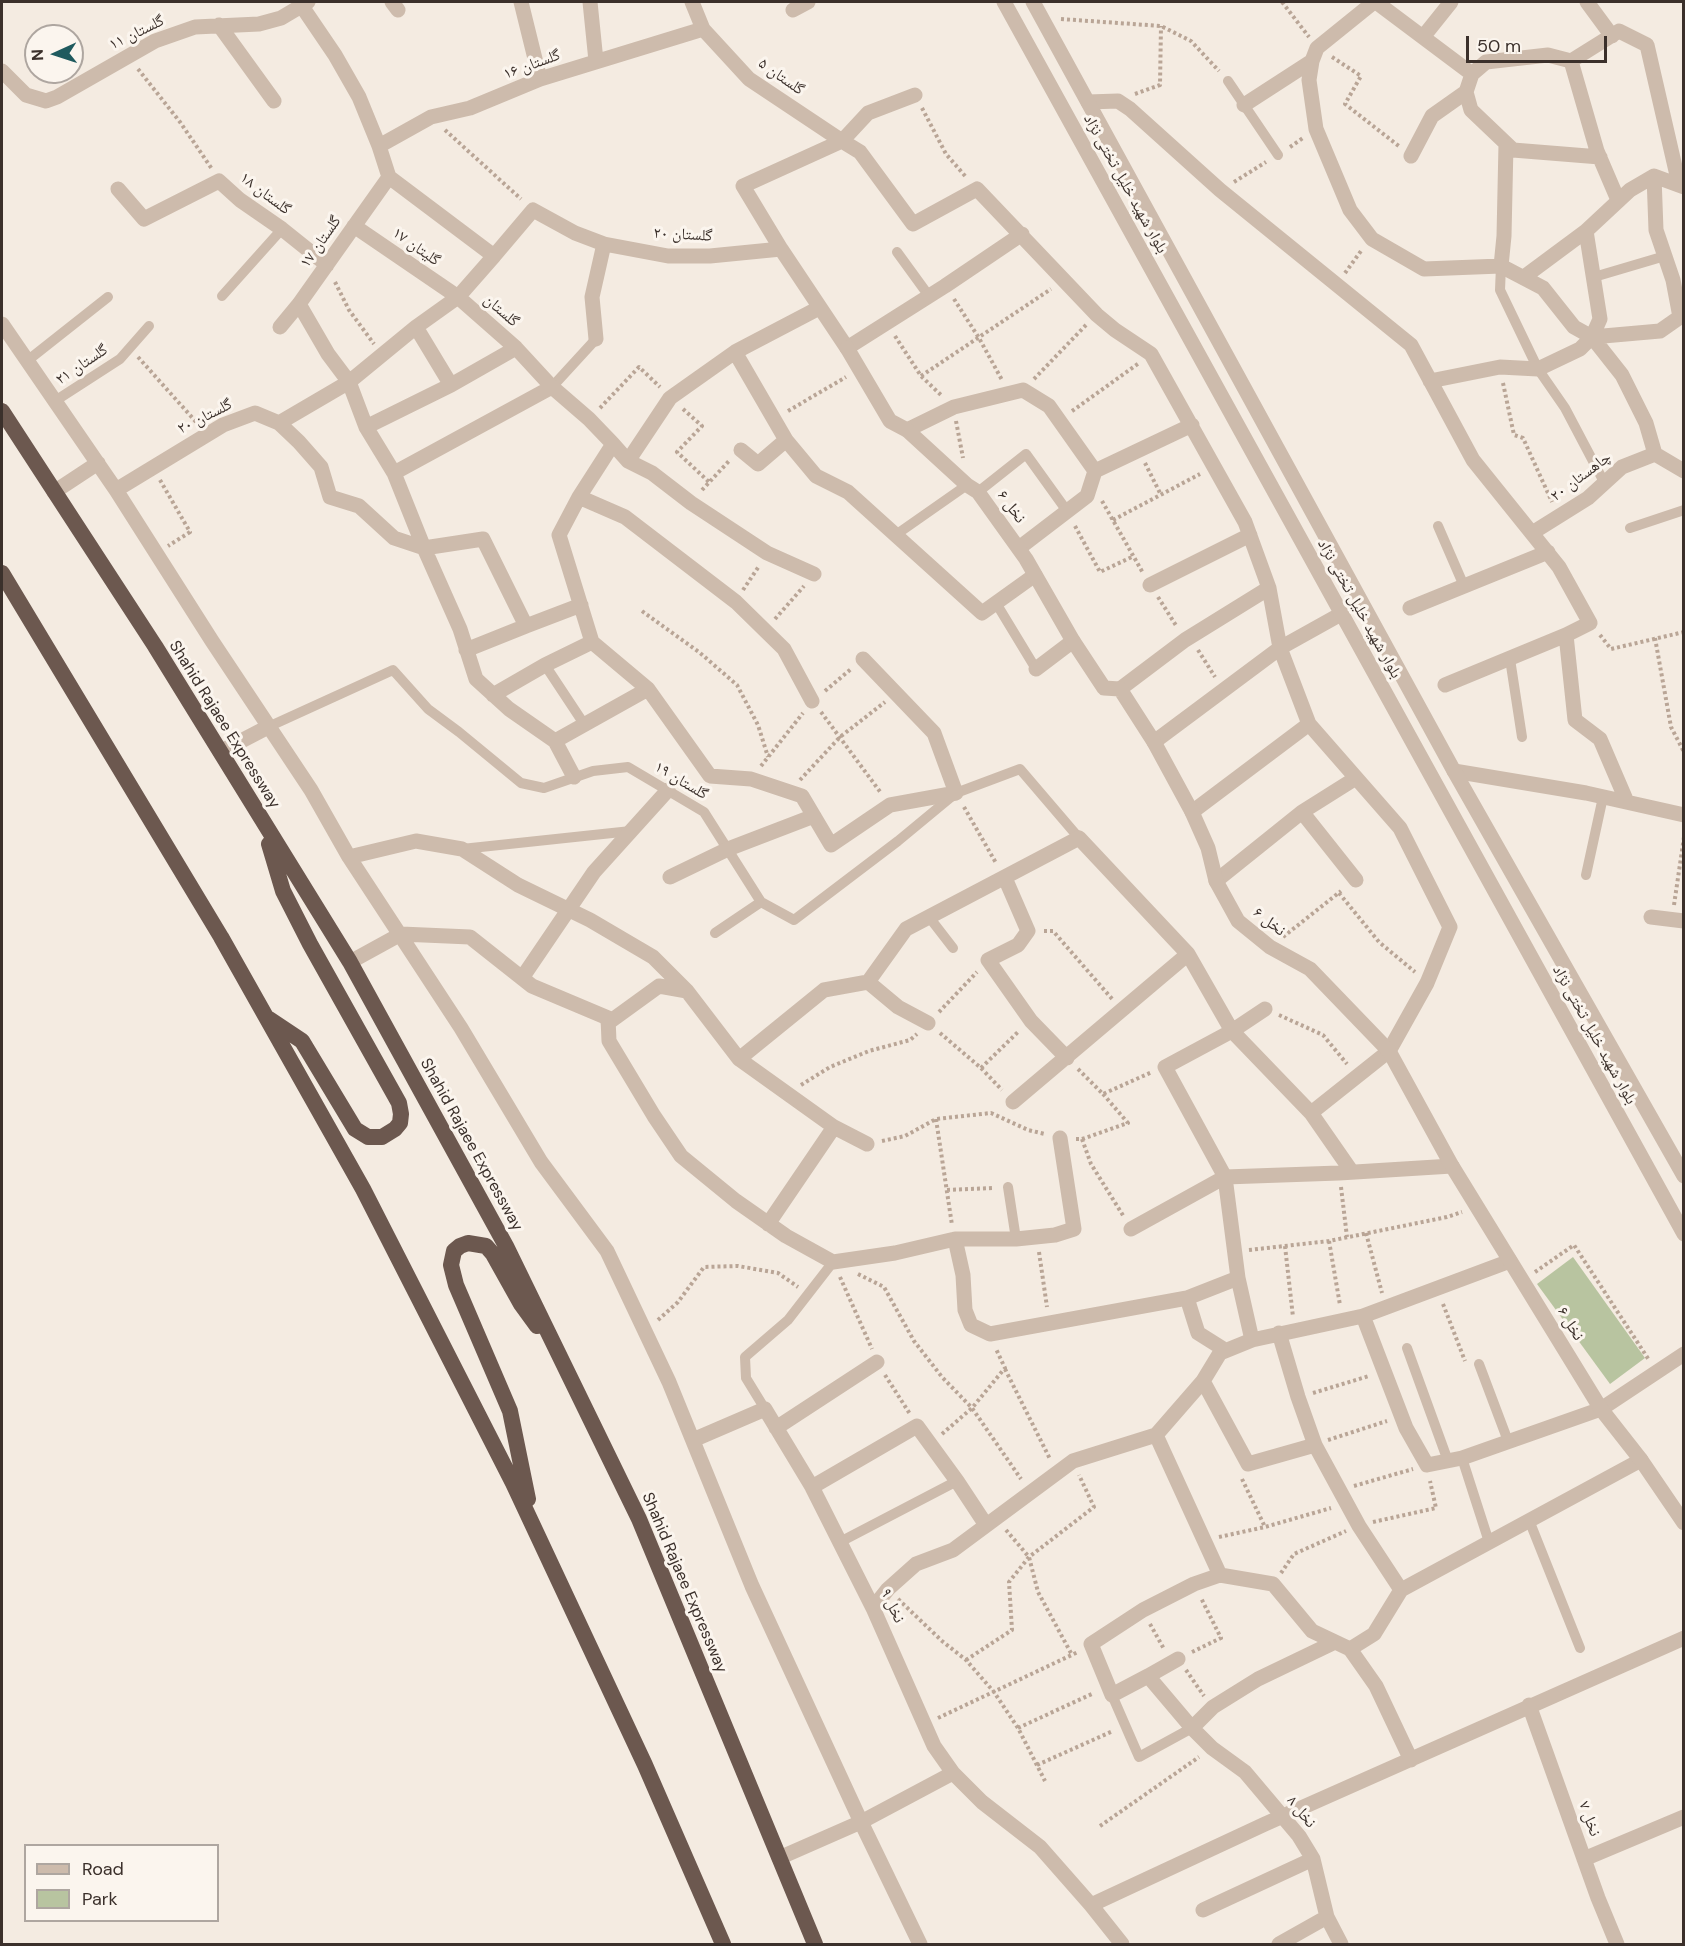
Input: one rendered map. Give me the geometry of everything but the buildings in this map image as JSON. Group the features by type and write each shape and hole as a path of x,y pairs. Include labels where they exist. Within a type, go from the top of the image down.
{"highway":[{"name":"Shahid Rajaee Expressway","path":"2,411 155,646 350,962 507,1246 639,1519 815,1944"},
{"path":"2,573 214,927 363,1189 533,1526 645,1765 723,1944"},
{"path":"262,820 283,891 399,1103 400,1123 382,1137 368,1137 356,1129 302,1041 266,1017"},
{"path":"533,1526 510,1411 456,1285 451,1265 454,1251 460,1245 468,1243 486,1246 521,1304 561,1358"}],"street":[{"path":"521,2 540,80"},
{"path":"590,2 596,61"},
{"name":"گلستان ۵","path":"692,2 703,29 749,79 860,152 913,224 977,189"},
{"path":"793,10 808,2"},
{"name":"بلوار شهید خلیل تختی نژاد","path":"1004,2 1683,1234"},
{"name":"بلوار شهید خلیل تختی نژاد","path":"1033,2 1454,771 1683,1176"},
{"path":"1244,105 1315,54 1375,2 1472,74"},
{"path":"1422,37 1450,2"},
{"path":"1587,2 1612,36"},
{"path":"303,3 359,97 379,146 388,177 494,256 533,210"},
{"name":"گلستان ۱۱","path":"2,71 26,95 46,101 57,98 154,41 195,27 259,24 281,18 303,3"},
{"path":"219,25 274,101"},
{"name":"گلستان ۱۶","path":"379,146 431,117 470,108 596,61 703,29"},
{"path":"1524,277 1586,231 1630,190 1654,176 1681,185 1679,166 1647,45 1619,31 1571,61 1548,55 1486,62 1472,74 1466,92 1471,110 1513,150 1600,157"},
{"path":"1315,54 1309,80 1316,129 1350,210 1372,239 1424,269 1500,266 1543,288 1574,327 1592,337 1622,375 1646,423 1655,454 1683,471"},
{"path":"1571,61 1600,157 1618,200"},
{"path":"1411,156 1432,116 1466,92"},
{"path":"915,95 868,113 842,141 744,186 819,309 848,348 1022,234"},
{"path":"1088,102 1118,101 1130,109 1220,190 1411,345 1473,460 1559,567 1590,623 1445,685"},
{"path":"1500,266 1504,236 1506,144"},
{"path":"1592,337 1660,331 1680,317 1673,280 1656,230 1654,176"},
{"name":"گلستان ۱۷","path":"280,327 299,304 388,177"},
{"path":"117,189 144,219 219,181"},
{"name":"گلستان ۱۸","path":"219,181 240,200 282,229 327,265"},
{"path":"977,189 1097,315 1151,354 1245,522 1269,588 1280,648 1309,724 1400,828 1450,927 1427,982 1389,1050 1311,1113"},
{"name":"گلستان ۲۰","path":"533,210 574,233 603,244 668,256 710,256 781,249"},
{"name":"گلیتان ۱۷","path":"354,226 458,297"},
{"path":"1430,381 1500,367 1538,369 1580,349 1592,337 1600,319 1586,231"},
{"path":"596,339 592,297 603,244"},
{"name":"گلستان","path":"494,256 458,297 516,348 552,387 589,419 628,461"},
{"path":"458,297 416,327 349,382 279,423 321,468 330,497 358,506 394,538 424,548 483,539 526,626"},
{"path":"299,304 328,354 349,382 366,427 394,473 460,629 476,679 509,709 555,741 574,777"},
{"path":"814,574 767,553 691,503 652,473 628,461 670,398 735,352 819,309"},
{"path":"2,324 158,552 268,727 311,790 349,857 461,1028 541,1162 607,1251 693,1440 752,1586 920,1944"},
{"path":"416,327 451,385"},
{"path":"366,427 451,385 516,348"},
{"name":"نخل ۶","path":"848,348 890,421 907,430 972,488 1019,548 1073,641 1104,687 1120,689 1154,742 1192,812 1208,848 1216,880 1238,921 1270,947 1310,969 1389,1050 1452,1166 1601,1409 1641,1460 1683,1523"},
{"path":"735,352 786,440 816,476 848,492 982,613 1035,575"},
{"path":"394,473 552,387"},
{"path":"907,430 954,407 1016,392 1049,406 1093,477"},
{"name":"گلستان ۲۰","path":"116,490 223,425 255,413 279,423"},
{"path":"1019,548 1087,496 1093,477 1138,451 1192,425"},
{"path":"741,450 758,464 786,440"},
{"path":"613,444 579,497 559,535 592,642 648,689 710,776 751,779 802,796 831,845 890,805 956,794 934,733 863,659"},
{"name":"چاهستان ۲۰","path":"1532,533 1588,498 1622,467 1655,454"},
{"path":"54,492 98,463"},
{"path":"579,497 625,517 736,602 784,649 812,701"},
{"path":"1150,585 1250,536"},
{"path":"1410,608 1548,552"},
{"path":"1120,689 1188,638 1269,588"},
{"path":"466,650 580,605"},
{"path":"1154,742 1280,648 1341,614"},
{"path":"1566,635 1575,720 1600,739 1627,802"},
{"path":"1036,669 1073,641"},
{"path":"493,695 545,665 592,642"},
{"path":"555,741 648,689"},
{"path":"1192,812 1309,724"},
{"path":"220,752 268,727"},
{"path":"1454,771 1603,797 1683,815"},
{"path":"1216,880 1302,812 1356,778"},
{"path":"522,978 594,872 668,790"},
{"path":"1302,812 1356,880"},
{"path":"670,877 728,849 814,816"},
{"path":"740,1059 824,990 868,982 906,929 1079,838 1188,954 1232,1031 1311,1113 1346,1173"},
{"path":"349,857 416,840 462,849 518,885 590,920 653,957 687,991 740,1059 834,1127 867,1144"},
{"path":"1005,878 1028,931 1018,945 988,960 1031,1021 1067,1058"},
{"path":"1651,916 1678,920"},
{"path":"350,962 401,934 470,937 532,986 608,1018 609,1041 681,1156 768,1224 833,1262 895,1253 954,1239 1016,1239 1055,1235 1074,1229 1060,1138"},
{"path":"1013,1102 1188,954"},
{"path":"868,982 898,1007 928,1023"},
{"path":"608,1023 659,986 687,991"},
{"path":"1252,1340 1238,1278 1225,1177 1165,1067 1232,1031 1265,1009"},
{"path":"768,1224 834,1127"},
{"path":"1131,1229 1225,1177 1346,1173 1452,1166"},
{"path":"954,1239 963,1275 965,1310 971,1325 990,1334 1187,1298 1238,1278"},
{"path":"873,1608 888,1589 916,1564 953,1550 1073,1461 1156,1435 1203,1381 1220,1353 1225,1350 1279,1333 1363,1316 1510,1261"},
{"path":"1187,1298 1198,1333 1225,1350"},
{"path":"1363,1316 1402,1416 1427,1465 1455,1460 1601,1409 1683,1354"},
{"path":"1279,1333 1298,1397 1316,1445 1342,1497 1401,1590"},
{"path":"776,1428 877,1362"},
{"path":"1203,1381 1248,1464 1316,1445"},
{"path":"693,1440 765,1409"},
{"name":"نخل ۹","path":"765,1409 812,1487 840,1542 873,1608 934,1746 953,1773 982,1802 1040,1847 1122,1944"},
{"path":"812,1487 917,1426 991,1521"},
{"path":"1156,1435 1220,1575"},
{"path":"1350,1649 1374,1634 1401,1590 1641,1460"},
{"path":"1175,1661 1148,1676 1110,1691 1091,1644 1143,1610 1194,1584 1220,1575 1273,1584 1312,1632 1350,1649 1376,1686 1411,1760"},
{"path":"1091,1905 1683,1638"},
{"path":"1192,1728 1213,1707 1258,1679 1335,1642"},
{"name":"نخل ۸","path":"1148,1676 1212,1748 1245,1772 1299,1836 1313,1859 1327,1917 1341,1944"},
{"name":"نخل ۷","path":"1529,1706 1617,1944"},
{"path":"779,1858 861,1822 953,1773"},
{"path":"1584,1859 1683,1817"},
{"path":"1203,1910 1313,1859"},
{"path":"1280,1944 1327,1917"}],"lane":[{"path":"1228,81 1278,155"},
{"path":"222,296 282,229"},
{"path":"897,252 930,296"},
{"path":"1594,277 1665,256"},
{"path":"1500,266 1500,290 1538,369 1565,408 1604,482"},
{"path":"27,361 108,297"},
{"name":"گلستان ۲۱","path":"55,401 120,358 149,326"},
{"path":"552,387 596,339"},
{"path":"897,534 1026,454 1066,511"},
{"path":"1630,528 1683,510"},
{"path":"1438,526 1464,586"},
{"path":"996,603 1036,669"},
{"path":"1510,659 1522,737"},
{"path":"545,665 584,724"},
{"name":"گلستان ۱۹","path":"268,727 393,670 428,709 521,783 544,788 593,771 628,767 704,812 761,902 794,920 956,794 1020,769 1079,838"},
{"path":"1586,875 1603,797"},
{"path":"462,849 631,831"},
{"path":"715,933 761,902"},
{"path":"929,917 953,948"},
{"path":"1008,1187 1016,1239"},
{"name":"نخل ۹","path":"765,1409 746,1378 745,1357 788,1320 833,1262"},
{"path":"1407,1348 1489,1542"},
{"path":"1479,1364 1508,1441"},
{"path":"840,1542 957,1480"},
{"path":"1529,1521 1580,1648"},
{"path":"1110,1691 1139,1757 1192,1728"}],"path":[{"path":"1282,2 1315,54 1361,76 1345,104 1411,156"},
{"path":"1042,18 1161,26 1191,41 1228,81"},
{"path":"1118,101 1160,85 1161,26"},
{"name":"گلستان ۱۸","path":"128,57 180,122 219,181"},
{"path":"915,95 946,154 977,189"},
{"path":"431,117 533,210"},
{"path":"1337,285 1356,257 1372,239"},
{"path":"327,265 349,310 383,355"},
{"path":"921,376 1064,280"},
{"path":"945,286 1016,392 1097,315"},
{"path":"130,348 207,434"},
{"path":"1059,420 1151,354"},
{"path":"589,419 639,367 702,426 677,452 709,482"},
{"path":"1500,367 1514,435 1523,438 1559,516"},
{"path":"774,420 859,369"},
{"path":"691,503 741,450"},
{"path":"1138,451 1161,495"},
{"path":"153,467 190,532 158,552"},
{"path":"1113,520 1214,467"},
{"path":"1093,477 1113,520 1150,585 1223,690"},
{"path":"1066,511 1100,572 1134,556"},
{"path":"736,602 767,553"},
{"path":"765,631 814,574"},
{"path":"642,611 699,652 737,685 758,725 768,757"},
{"path":"1590,623 1611,649 1683,632"},
{"path":"1655,638 1671,728 1683,752"},
{"path":"789,791 840,737 896,693"},
{"path":"812,701 890,805"},
{"path":"956,794 1005,878"},
{"path":"1678,920 1683,837"},
{"path":"1270,947 1356,880"},
{"path":"1339,893 1379,942 1427,982"},
{"path":"1028,931 1053,931 1122,1011"},
{"path":"788,1094 830,1067 869,1051 910,1040 988,960"},
{"path":"1265,1009 1323,1035 1357,1077"},
{"path":"981,1068 1031,1021"},
{"path":"928,1023 981,1068 1013,1102"},
{"path":"867,1144 905,1136 936,1119 991,1113 1028,1130 1060,1138 1082,1139 1128,1123 1067,1058"},
{"path":"1103,1094 1165,1067"},
{"path":"936,1119 954,1239"},
{"path":"1082,1139 1091,1164 1131,1229"},
{"path":"1346,1173 1347,1237"},
{"path":"947,1190 1008,1187"},
{"path":"1236,1252 1329,1241 1447,1217 1477,1207"},
{"path":"1366,1233 1386,1308"},
{"path":"1037,1237 1049,1323"},
{"path":"1329,1241 1343,1320"},
{"path":"1522,1281 1574,1245 1656,1371"},
{"path":"1285,1246 1295,1330"},
{"path":"833,1262 884,1287 914,1341 942,1377 972,1408 1031,1492"},
{"path":"645,1331 678,1302 704,1267 738,1266 778,1273 808,1294"},
{"path":"1437,1289 1465,1362 1479,1364"},
{"path":"990,1334 1057,1473"},
{"path":"930,1444 972,1408 1005,1368"},
{"path":"1298,1397 1384,1371"},
{"path":"1316,1445 1402,1416"},
{"path":"966,1660 1012,1630 1009,1582 1029,1557 1094,1507 1073,1461"},
{"path":"1248,1464 1241,1477 1265,1527"},
{"path":"1205,1540 1265,1527 1427,1465 1436,1508 1359,1526 1294,1554 1273,1584"},
{"path":"991,1521 1029,1557 1038,1592 1072,1655"},
{"path":"1175,1661 1221,1638 1194,1584"},
{"path":"888,1589 942,1641 966,1660 994,1692 1018,1728 1045,1781"},
{"path":"1143,1610 1175,1661 1213,1707"},
{"path":"924,1724 1091,1644"},
{"path":"1018,1728 1110,1691"},
{"path":"1037,1765 1125,1726"},
{"path":"1100,1826 1212,1748"}],"green space":[{"path":"1573,1257 1645,1358 1610,1384 1537,1284"}]}
